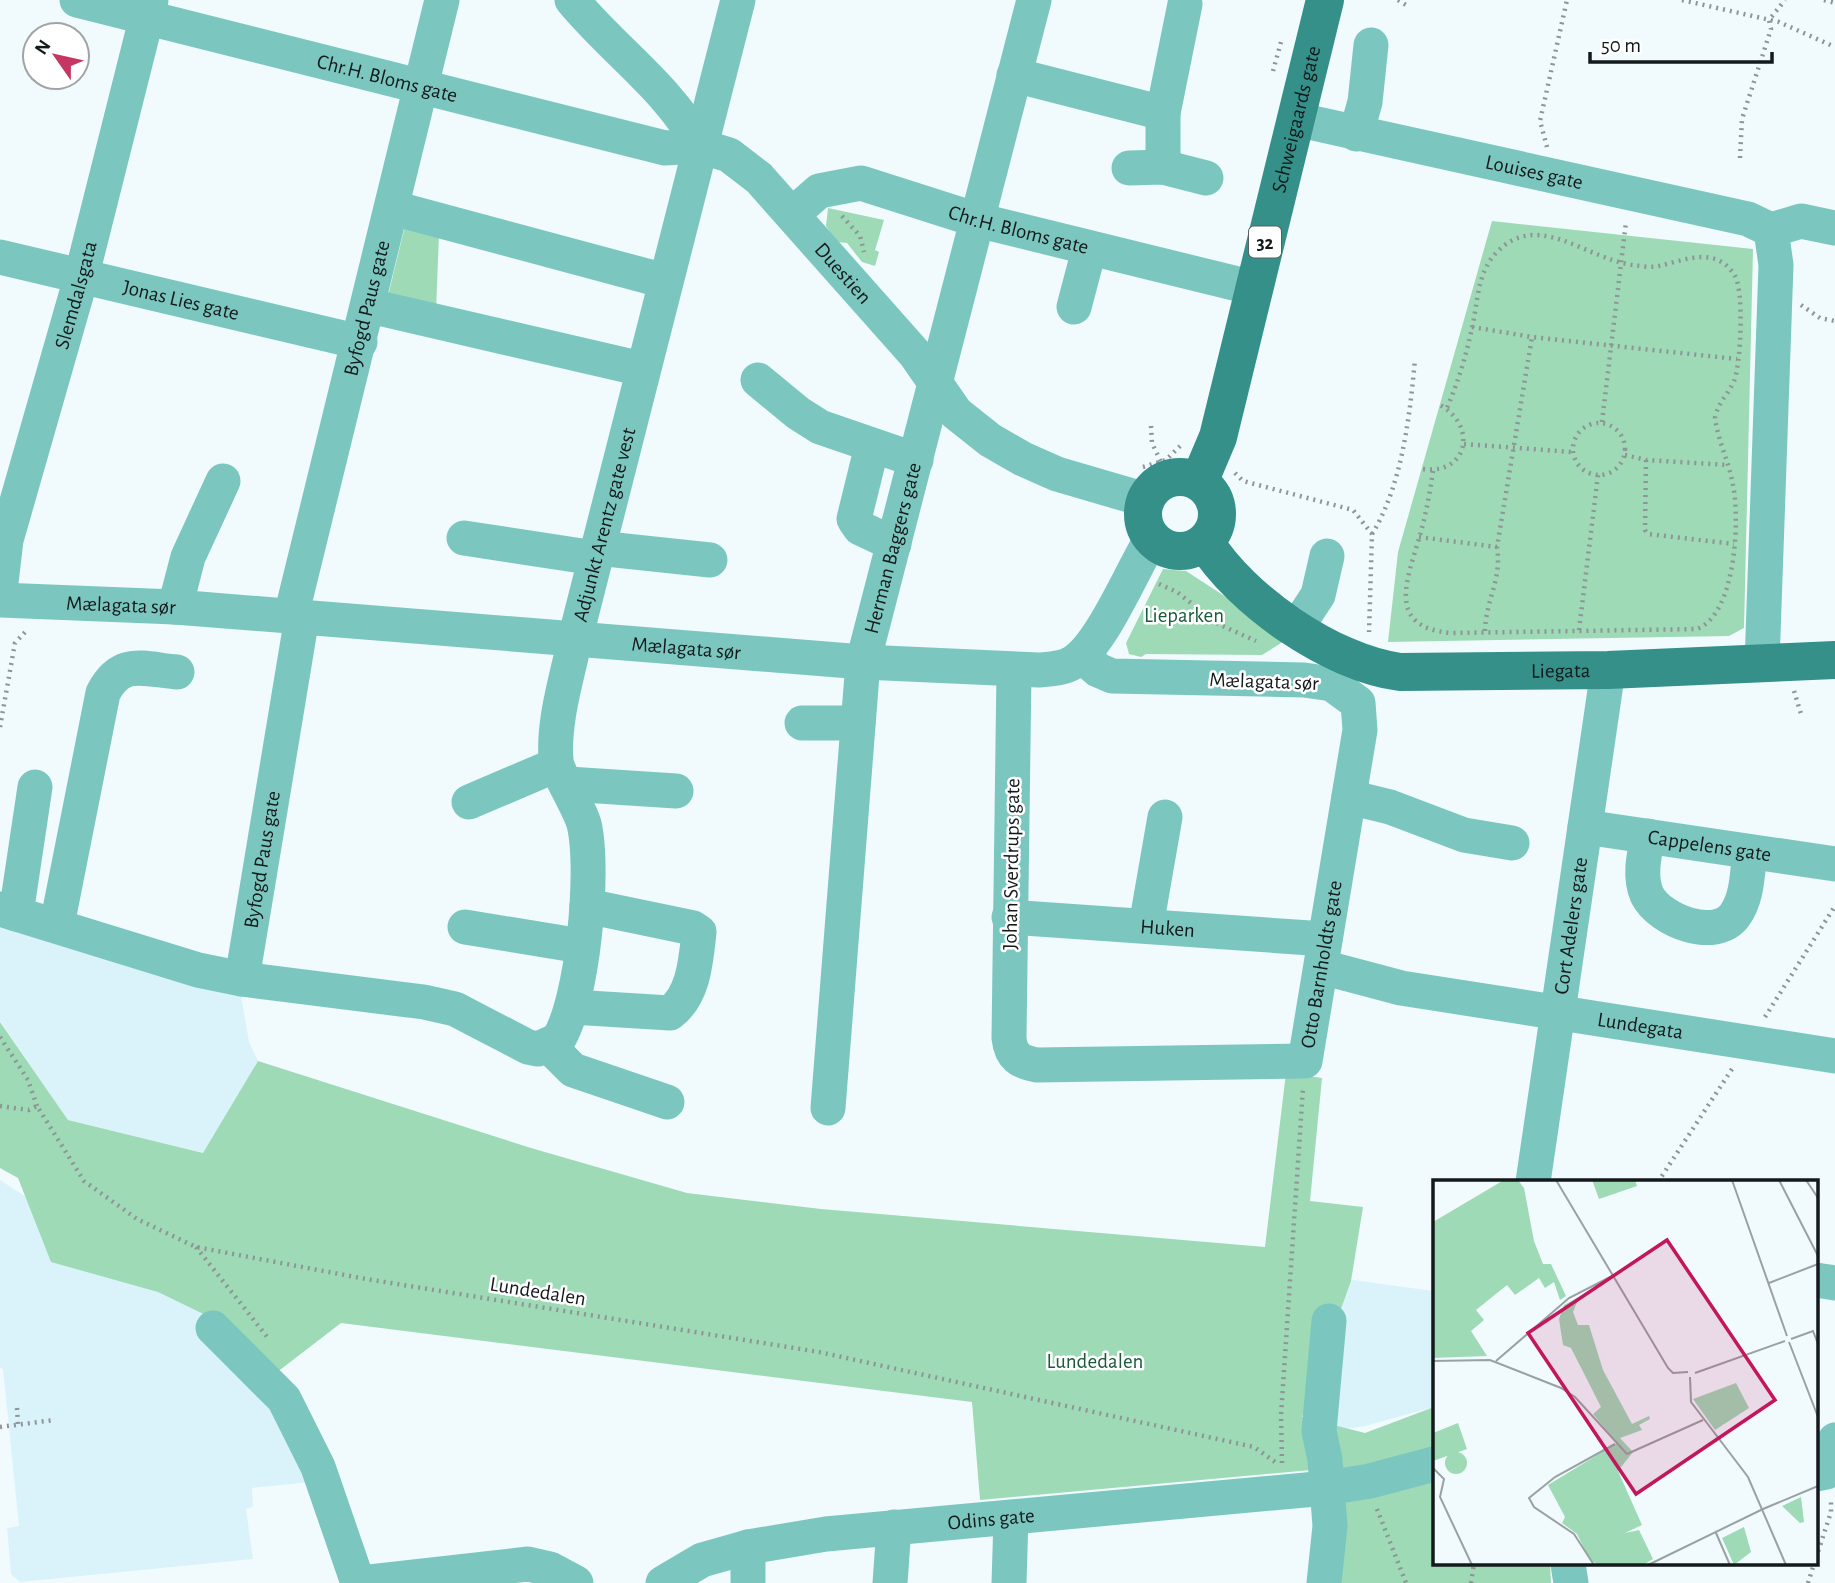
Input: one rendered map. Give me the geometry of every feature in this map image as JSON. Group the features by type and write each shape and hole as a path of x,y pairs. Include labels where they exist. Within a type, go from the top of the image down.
{"main road":[{"name":"Schweigaards gate","path":"1199,482 1218,437 1325,0"},
{"path":"1181,477 1199,482 1214,499 1217,510 1212,533 1196,548 1178,551 1159,545 1144,524 1146,500 1153,490 1170,478 1181,477"},
{"path":"1205,542 1234,582 1282,636"},
{"name":"Liegata","path":"1282,636 1377,669 1399,672 1608,670 1835,660"}],"street":[{"name":"Chr.H. Bloms gate","path":"77,0 148,9 421,88 665,148 700,146"},
{"name":"Byfogd Paus gate","path":"242,979 297,617 442,0"},
{"path":"572,0 599,33 645,72 684,116 700,146"},
{"name":"Adjunkt Arentz gate vest","path":"549,1046 565,1029 572,1007 587,906 589,858 583,823 562,774 555,738 596,553 738,0"},
{"name":"Herman Baggers gate","path":"828,1108 863,662 1034,0"},
{"path":"1163,167 1163,113 1185,5"},
{"name":"Slemdalsgata","path":"0,591 3,539 81,278 148,9"},
{"path":"1356,134 1365,102 1371,45"},
{"path":"1014,75 1163,113"},
{"name":"Louises gate","path":"1295,118 1356,134 1748,219 1771,230"},
{"name":"Duestien","path":"700,146 729,155 759,178 916,355 956,413 990,440 1057,474 1146,500"},
{"path":"1129,167 1163,167 1206,178"},
{"name":"Chr.H. Bloms gate","path":"793,214 819,191 861,183 978,220 1089,250 1254,288"},
{"path":"393,208 665,281"},
{"path":"1762,664 1776,265 1771,230 1801,221 1835,228"},
{"path":"1074,307 1089,250"},
{"name":"Jonas Lies gate","path":"0,257 360,342"},
{"path":"370,306 642,369"},
{"path":"758,380 798,413 820,427 916,460"},
{"path":"872,446 856,504 855,519 860,528 894,544"},
{"path":"175,607 188,557 223,481"},
{"path":"464,538 596,553 710,560"},
{"path":"1082,656 1099,635 1152,538"},
{"path":"1282,636 1318,595 1327,556"},
{"name":"Mælagata sør","path":"0,600 175,607 863,662 1014,670 1059,667 1082,656 1098,670 1112,676 1304,680 1332,684 1358,704"},
{"path":"57,925 103,693 111,677 124,668 177,672"},
{"name":"Johan Sverdrups gate","path":"1014,670 1009,1038 1015,1057"},
{"name":"Cort Adelers gate","path":"1533,1180 1608,670"},
{"name":"Otto Barnholdts gate","path":"1015,1057 1023,1063 1037,1065 1305,1061 1360,730 1358,704"},
{"path":"802,723 858,723"},
{"path":"469,802 562,774 676,791"},
{"path":"35,787 8,911 198,970 242,979 424,1002 455,1009 528,1047 538,1049 549,1046 573,1070 667,1102"},
{"path":"1349,797 1390,807 1464,835 1512,843"},
{"path":"1146,926 1166,817"},
{"name":"Cappelens gate","path":"1585,827 1835,864"},
{"path":"1648,836 1643,862 1644,886 1648,898 1674,920 1714,928 1734,917 1740,906 1749,852"},
{"path":"572,1007 670,1013 677,1007 690,985 696,959 699,932 693,928 587,906"},
{"name":"Huken","path":"1009,916 1146,926 1323,953"},
{"path":"465,927 581,946"},
{"name":"Lundegata","path":"1323,953 1401,988 1835,1056"},
{"path":"1324,1583 1330,1526 1319,1431 1329,1321"},
{"path":"213,1328 284,1399 318,1467 360,1583 528,1564 550,1569 576,1583"},
{"path":"1326,1474 1370,1482 1433,1464"},
{"name":"Odins gate","path":"663,1583 702,1560 748,1547 826,1534 1011,1517 1326,1474"},
{"path":"1009,1583 1011,1517"},
{"path":"890,1583 894,1527"},
{"path":"748,1547 748,1583"}],"path":[{"path":"1398,0 1406,5"},
{"path":"1545,175 1549,154 1540,121 1567,0"},
{"path":"1682,0 1769,20 1835,47"},
{"path":"1769,20 1785,0"},
{"path":"1824,0 1835,3"},
{"path":"1740,158 1742,119 1771,29 1769,20"},
{"path":"1602,422 1629,193"},
{"path":"838,212 860,236 866,259"},
{"path":"1433,471 1419,537 1404,589 1410,613 1417,622 1440,632 1697,629 1706,625 1726,595 1734,544 1735,505 1715,418 1717,408 1735,378 1739,285 1725,266 1704,256 1693,256 1657,267 1621,264 1575,247 1558,237 1530,234 1516,238 1505,245 1488,264 1481,280 1460,377 1447,408"},
{"path":"1796,302 1820,318 1835,321"},
{"path":"1472,327 1532,337 1737,359"},
{"path":"1485,631 1488,602 1500,568 1497,547 1532,337"},
{"path":"1372,534 1384,516 1409,421 1415,359"},
{"path":"1423,470 1433,471 1454,463 1464,444 1461,424 1456,415 1438,404"},
{"path":"1602,422 1618,430 1625,446 1625,455 1612,472 1598,475 1578,466 1572,452 1580,430 1602,422"},
{"path":"1152,426 1153,443 1161,461"},
{"path":"1464,444 1572,452"},
{"path":"1625,455 1646,460 1727,465"},
{"path":"1646,460 1645,530 1648,534 1734,544"},
{"path":"1579,630 1598,475"},
{"path":"1419,537 1497,547"},
{"path":"1152,581 1177,592 1216,623 1282,636"},
{"path":"0,727 15,643 30,627"},
{"path":"1793,684 1794,698 1802,717"},
{"name":"Lundedalen","path":"0,1037 28,1080 37,1106 84,1181 137,1219 196,1247 366,1279 819,1352 1254,1447 1283,1467"},
{"path":"1305,1061 1279,1447 1283,1467 1326,1474"},
{"path":"0,1106 29,1110 37,1106"},
{"path":"17,1408 19,1425"},
{"path":"0,1427 54,1420"},
{"path":"1818,1553 1833,1513 1826,1462"},
{"path":"1372,1505 1376,1508 1406,1583"},
{"path":"1808,1583 1813,1566"}],"shaded area":[{"path":"0,916 240,990 249,1042 258,1061 204,1153 68,1120 0,1021"},
{"path":"0,1180 189,1302 206,1317 279,1404 311,1482 252,1488 253,1507 246,1509 253,1559 20,1582 11,1574 7,1528 19,1526 3,1369 0,1368"},
{"path":"1301,1273 1433,1291 1433,1407 1365,1426 1331,1431"}],"green space":[{"path":"828,208 884,220 875,250 879,252 875,266 862,262 847,243 836,242 826,226"},
{"path":"1492,221 1753,249 1744,628 1729,636 1388,642 1398,552"},
{"path":"406,222 439,234 436,311 387,300"},
{"name":"Lieparken","path":"1163,569 1186,571 1289,638 1262,655 1146,654 1141,657 1129,654 1126,643"},
{"name":"Lundedalen","path":"0,1022 68,1120 203,1153 258,1061 531,1148 687,1193 821,1209 1265,1247 1286,1073 1322,1078 1310,1201 1363,1207 1351,1281 1302,1417 1365,1433 1433,1407 1433,1566 1550,1566 1551,1583 1325,1583 1333,1468 980,1500 972,1402 341,1323 276,1373 220,1322 158,1292 51,1262 18,1178 0,1168"}]}
